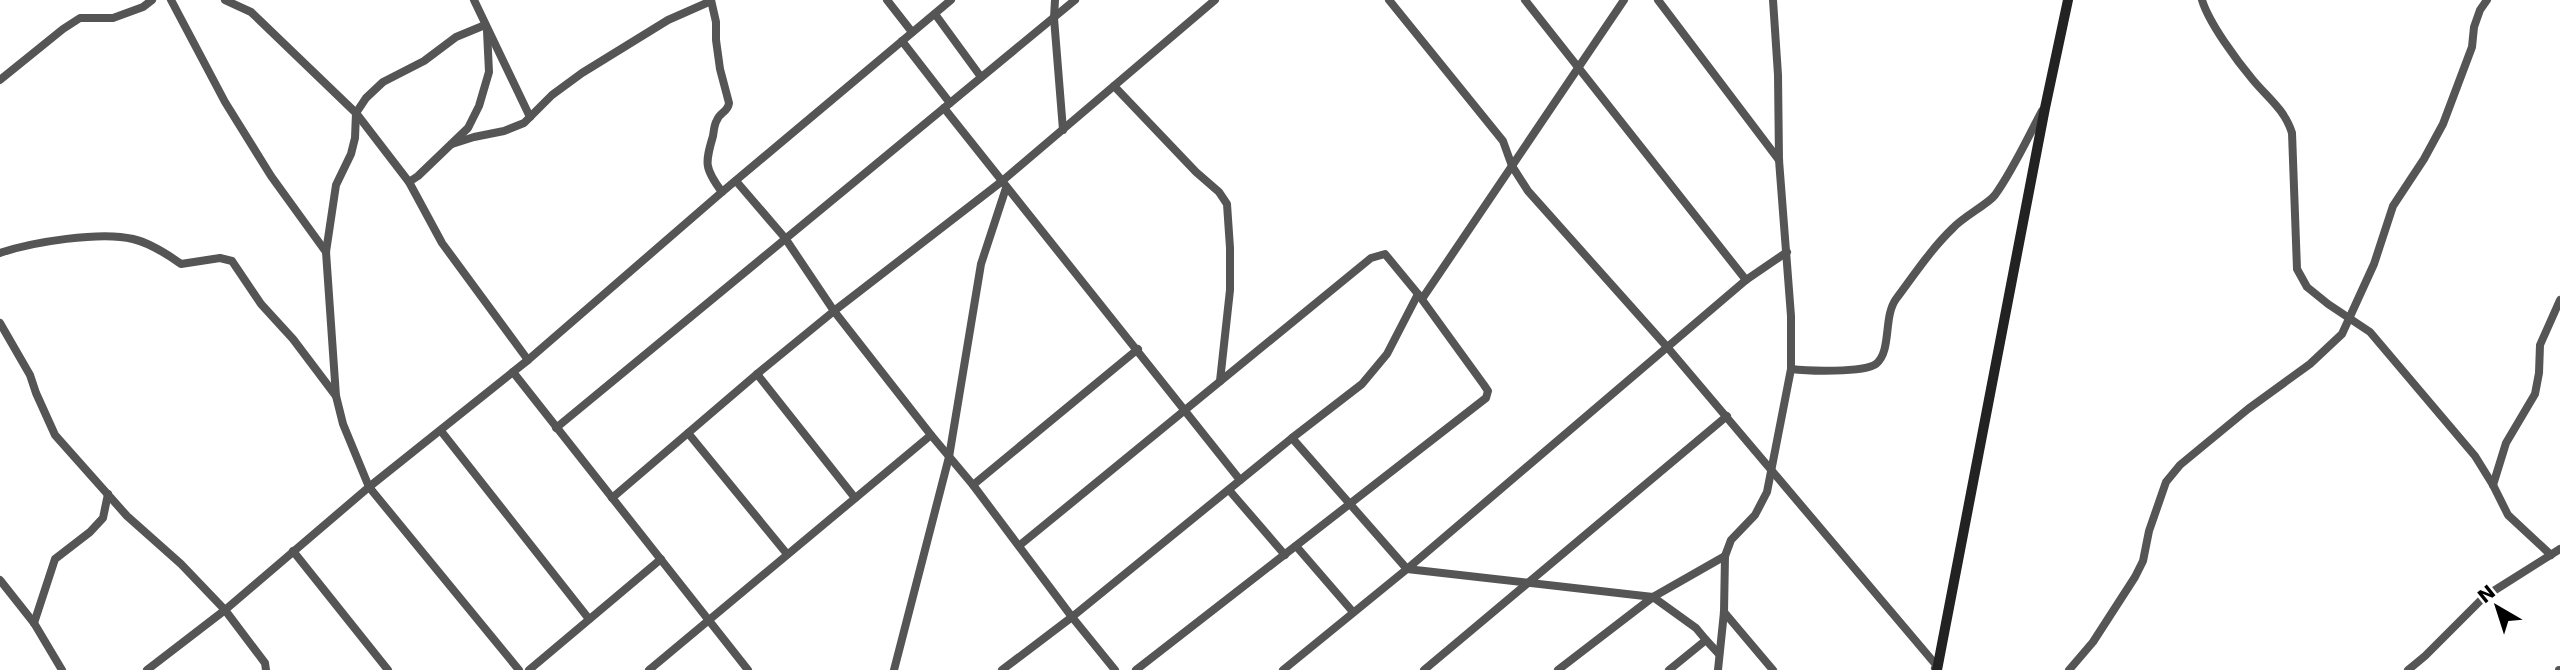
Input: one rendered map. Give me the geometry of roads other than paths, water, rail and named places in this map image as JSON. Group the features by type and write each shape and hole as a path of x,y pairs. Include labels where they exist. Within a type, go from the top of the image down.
{"main road":[{"path":"1936,669 2068,0"}],"street":[{"path":"0,80 80,18 113,19 143,7 152,0"},
{"path":"171,0 225,102 271,176 326,252"},
{"path":"225,0 251,12 356,113 409,182 442,243 528,360"},
{"path":"474,0 530,117"},
{"path":"887,0 912,32"},
{"path":"147,670 225,610 369,487 528,360 722,192 951,0"},
{"path":"1055,0 1054,18 1063,130"},
{"path":"556,428 1075,0"},
{"path":"612,498 834,311 1004,185 1063,130 1215,0"},
{"path":"1389,0 1503,141 1512,166 1528,191 1727,416 1936,669"},
{"path":"1525,0 1746,280"},
{"path":"1002,670 1362,384 1387,354 1420,297 1624,0"},
{"path":"1658,0 1779,160"},
{"path":"2202,0 2210,20 2252,79 2282,110 2288,121 2292,133 2297,270 2308,287 2328,304 2370,332 2475,456 2508,515 2551,555"},
{"path":"2069,670 2093,642 2135,577 2143,561 2149,531 2166,482 2180,465 2248,409 2323,354 2342,334 2374,264 2393,206 2443,124 2472,47 2477,18 2487,0"},
{"path":"452,144 524,123 552,95 582,74 668,20 711,1 716,22 720,69 729,103 728,108 716,121 707,151 708,166 722,192"},
{"path":"1718,670 1724,612 1725,555 1731,540 1759,508 1772,471 1791,369 1791,316 1779,160 1778,75 1771,2"},
{"path":"934,14 981,77"},
{"path":"486,28 456,37 424,61 383,82 366,98 356,113 351,155 336,185 326,252 336,396 369,487 519,670"},
{"path":"409,182 468,128 480,106 489,72 486,28"},
{"path":"902,40 1004,185 1138,349 1240,480"},
{"path":"1114,86 1196,172 1219,192 1227,204 1230,290 1220,381"},
{"path":"1791,369 1836,370 1877,363 1882,355 1889,312 1894,303 1952,229 1993,197 2045,107"},
{"path":"736,181 785,238 834,311 1020,545 1072,617 1115,670"},
{"path":"894,670 949,457 981,264 1004,185"},
{"path":"0,253 46,240 104,237 133,239 163,251 181,264 220,258 232,261 261,304 293,339 336,396"},
{"path":"1283,670 1407,569 1746,280 1787,252"},
{"path":"1020,545 1377,254 1385,254 1484,384 1488,391 1486,398 1136,670"},
{"path":"2493,485 2506,443 2535,394 2540,345 2560,300"},
{"path":"0,323 30,375 55,435 127,516 181,564 225,610 265,663 266,670"},
{"path":"973,485 1138,349"},
{"path":"513,372 748,670"},
{"path":"757,374 855,498"},
{"path":"1424,670 1727,416"},
{"path":"441,431 589,619"},
{"path":"688,433 787,554"},
{"path":"649,670 931,435"},
{"path":"1292,438 1407,569 1653,597 1696,628 1718,653"},
{"path":"1228,490 1285,555"},
{"path":"34,623 55,559 90,532 103,518 108,494"},
{"path":"1296,546 1353,612"},
{"path":"2408,670 2484,597 2560,549"},
{"path":"293,551 388,670"},
{"path":"1558,670 1653,597 1725,555"},
{"path":"529,670 661,559"},
{"path":"0,580 34,623 62,670"},
{"path":"1724,612 1773,670"},
{"path":"1669,670 1706,640"}]}
